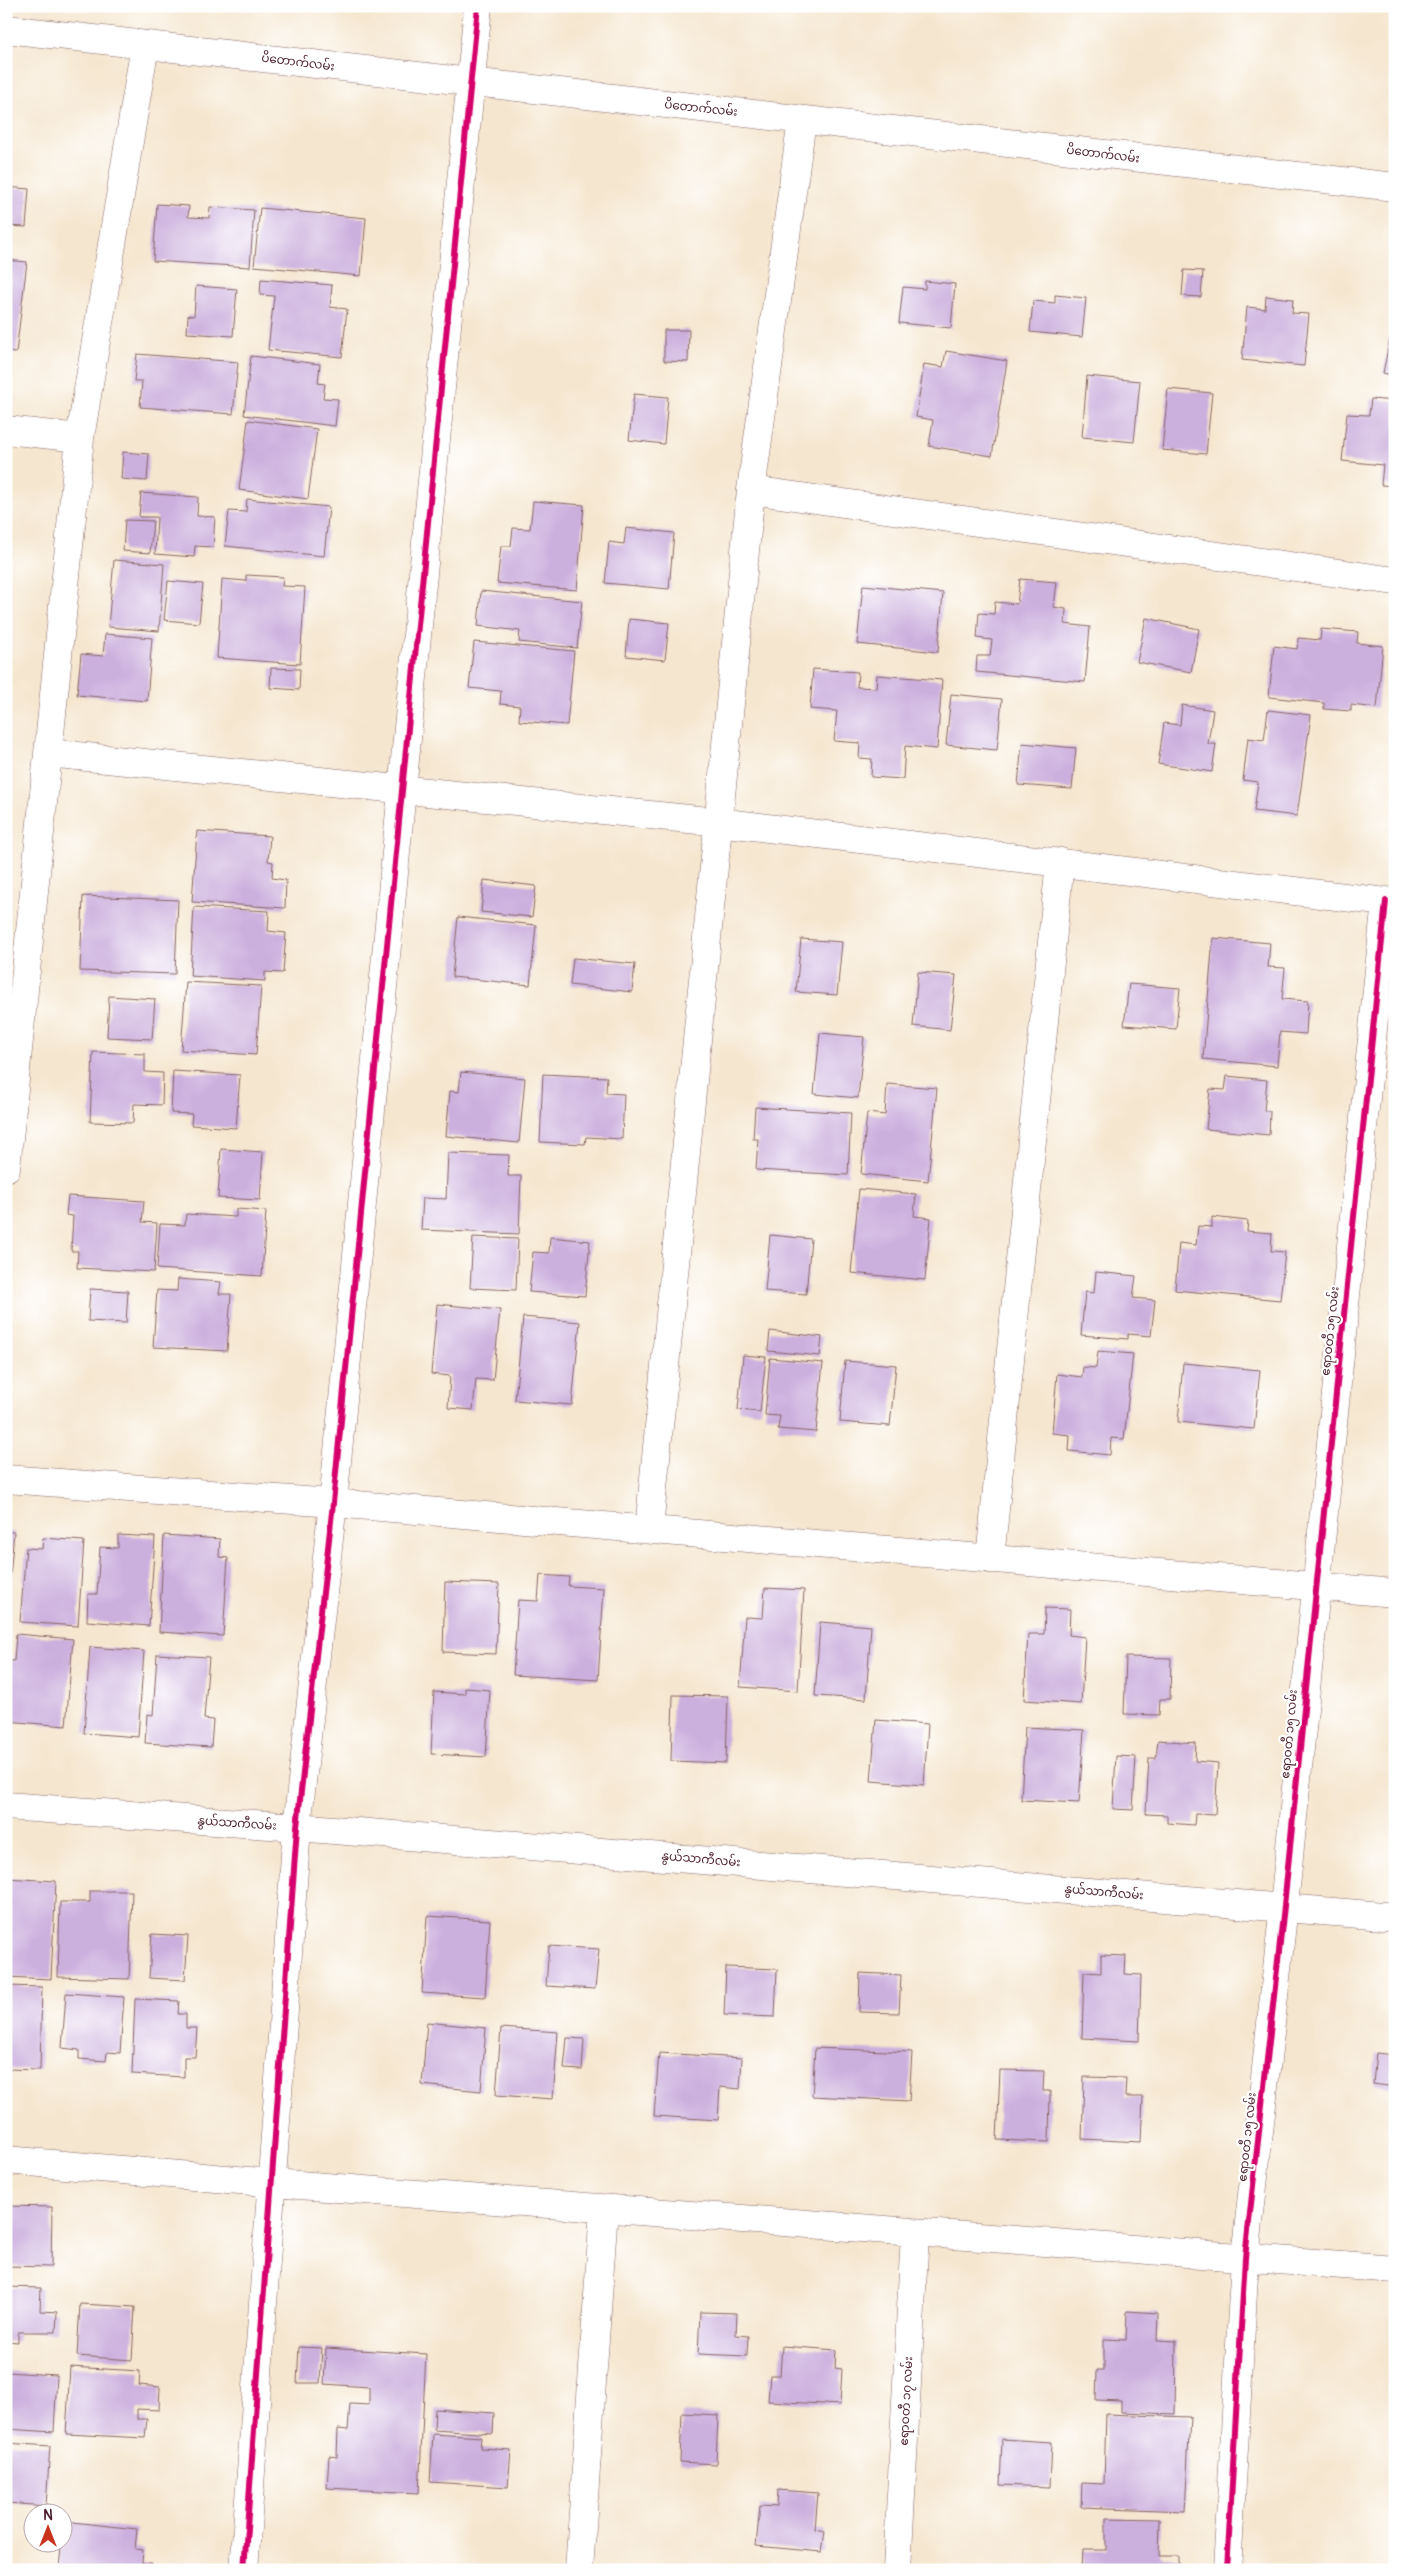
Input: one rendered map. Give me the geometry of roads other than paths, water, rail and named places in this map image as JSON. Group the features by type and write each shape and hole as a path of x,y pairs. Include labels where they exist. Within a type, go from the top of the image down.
{"street":[{"path":"244,2570 297,1827 333,1503 478,6"},
{"name":"ပိတောက်လမ်း","path":"6,29 1395,187"},
{"path":"6,1168 80,438 145,45"},
{"path":"649,1530 751,490 802,120"},
{"path":"6,430 80,438"},
{"path":"751,490 1395,581"},
{"path":"48,753 718,822 1390,902"},
{"path":"990,1559 1060,862"},
{"name":"ဧရာဝတီ ၁၅ လမ်း","path":"1227,2570 1245,2258 1284,1906 1315,1586 1390,902"},
{"path":"6,1479 333,1503 1395,1593"},
{"name":"နွယ်သာကီလမ်း","path":"6,1806 297,1827 1284,1906 1395,1917"},
{"path":"6,2160 273,2183 1395,2269"},
{"path":"579,2570 604,2208"},
{"name":"ဧရာဝတီ ၁၇ လမ်း","path":"897,2570 915,2233"}]}
